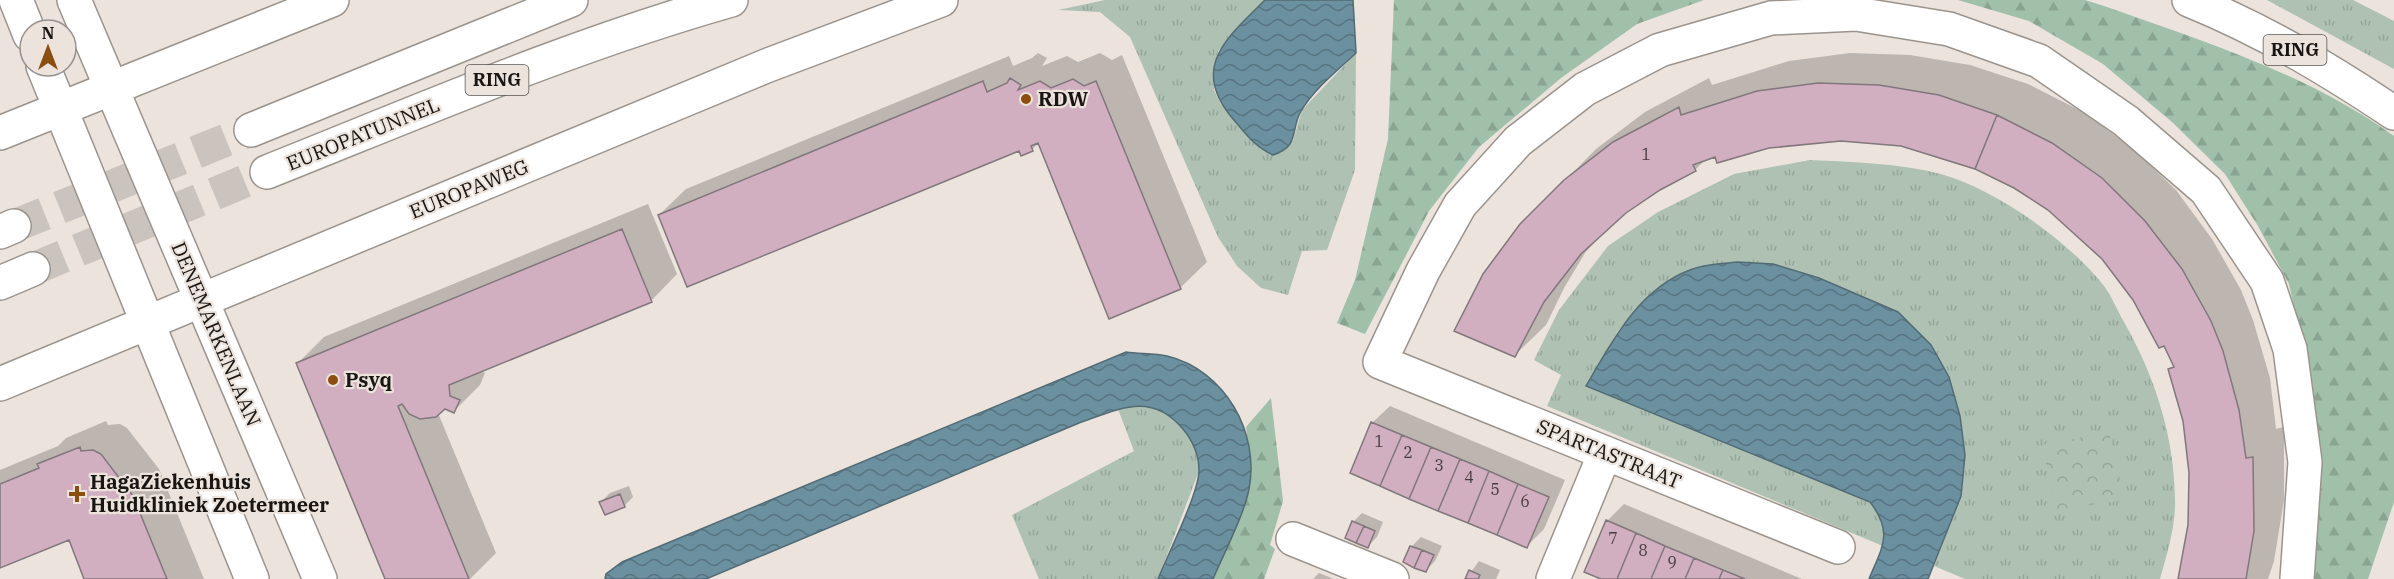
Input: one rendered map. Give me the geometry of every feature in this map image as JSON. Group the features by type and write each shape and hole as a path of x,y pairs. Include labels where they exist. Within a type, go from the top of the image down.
{"street":[{"path":"16,0 23,18"},
{"name":"DENEMARKENLAAN","path":"74,0 320,579"},
{"path":"0,133 332,0"},
{"name":"RING","path":"250,130 571,0"},
{"name":"EUROPATUNNEL","path":"267,172 528,68 668,18 731,0"},
{"name":"EUROPAWEG","path":"0,384 755,71 941,0"},
{"name":"RING","path":"2189,0 2241,21 2317,62 2394,113"},
{"name":"SPARTASTRAAT","path":"1838,547 1380,362 1423,271 1460,205 1518,141 1585,89 1660,50 1771,18 1856,14 1949,29 2039,61 2126,121 2206,190 2267,281 2290,349 2305,462 2297,579"},
{"path":"48,78 252,579"},
{"path":"0,283 33,269"},
{"path":"1553,579 1605,453"},
{"path":"1293,539 1392,579"}],"green space":[{"path":"1105,0 1265,0 1218,51 1213,69 1214,90 1221,104 1293,141 1302,110 1356,53 1355,170 1327,250 1302,251 1288,295 1261,288 1237,266 1218,237 1130,37 1100,12 1058,10"},
{"path":"1394,0 1704,0 1637,24 1561,78 1479,147 1429,211 1365,334 1337,323 1355,280 1388,139"},
{"path":"1958,0 2085,0 2255,61 2327,95 2394,136 2394,502 2368,579 2314,579 2318,531 2314,398 2289,284 2258,226 2225,174 2172,122 2103,64 2029,21"},
{"path":"2267,0 2353,0 2394,21 2394,69"},
{"path":"1810,160 1908,167 1962,181 2007,204 2030,219 2071,252 2104,286 2145,364 2167,429 2175,499 2174,519 2160,579 1965,579 1934,566 1961,496 1965,455 1960,416 1898,312 1819,278 1773,264 1656,289 1618,331 1586,386 1870,502 1883,519 1883,546 1547,406 1561,375 1534,360 1559,310 1608,246 1658,212 1734,174"},
{"path":"1271,398 1283,501 1270,545 1275,549 1264,579 1213,579 1249,490 1251,463 1246,427"},
{"path":"1140,404 1170,414 1194,442 1199,471 1158,579 1039,579 1012,515 1134,451 1118,409"},
{"path":"2109,432 2120,476 2117,501 2056,510 2042,445"}],"water":[{"path":"1265,0 1353,0 1356,53 1313,95 1301,111 1291,142 1282,151 1273,155 1256,144 1233,119 1220,101 1214,84 1214,69 1218,54 1238,27"},
{"path":"1737,262 1773,264 1819,278 1898,312 1931,345 1949,377 1960,416 1965,455 1961,496 1928,579 1869,579 1881,549 1884,532 1882,523 1870,502 1586,386 1629,318 1656,290 1695,268"},
{"path":"1126,352 1157,354 1188,363 1221,389 1234,407 1243,426 1249,447 1251,468 1249,489 1238,522 1213,579 1158,579 1194,494 1199,465 1190,438 1171,417 1159,410 1134,406 1079,423 706,579 605,579 606,574 622,562"}],"building":[{"path":"1010,78 1021,85 1018,90 1040,81 1051,88 1073,79 1084,86 1096,81 1181,289 1109,319 1038,143 1031,146 1033,151 1021,156 1019,151 687,287 658,215 983,81 987,92 1007,83"},
{"path":"1818,83 1879,85 1939,95 1997,115 1975,169 1901,146 1841,141 1769,148 1717,163 1715,157 1693,165 1696,171 1660,190 1626,213 1581,254 1544,302 1515,357 1454,331 1483,274 1520,224 1564,180 1613,142 1679,107 1681,115 1757,91"},
{"path":"1997,115 2052,143 2102,178 2145,221 2182,269 2211,321 2223,351 2239,410 2246,458 2253,457 2254,531 2246,579 2178,579 2188,525 2189,473 2183,421 2168,369 2174,367 2164,346 2159,348 2133,300 2102,259 2048,210 2014,188 1975,169"},
{"path":"622,229 652,302 449,385 450,396 460,400 454,413 445,409 436,417 420,419 409,414 402,404 398,406 469,579 385,579 296,363"},
{"path":"1371,422 1402,435 1380,486 1350,473"},
{"path":"1402,435 1431,447 1409,499 1380,486"},
{"path":"80,447 81,451 93,450 101,454 133,496 167,579 84,579 69,540 0,568 0,484 39,468 37,464"},
{"path":"1431,447 1460,459 1438,511 1409,499"},
{"path":"1460,459 1489,471 1468,523 1438,511"},
{"path":"1489,471 1518,484 1497,535 1468,523"},
{"path":"1518,484 1549,497 1527,548 1497,535"},
{"path":"620,494 625,507 605,515 599,502"},
{"path":"1606,520 1636,533 1617,579 1601,579 1584,572"},
{"path":"1352,521 1364,526 1356,543 1345,538"},
{"path":"1364,526 1375,531 1368,548 1356,543"},
{"path":"1636,533 1665,546 1651,579 1617,579"},
{"path":"1410,546 1422,550 1414,568 1403,562"},
{"path":"1665,546 1694,558 1685,579 1651,579"},
{"path":"1422,550 1434,555 1426,572 1414,568"},
{"path":"1694,558 1723,570 1719,579 1685,579"},
{"path":"1469,570 1480,575 1478,579 1465,579"},
{"path":"1723,570 1745,579 1719,579"}],"tunnel":[{"path":"14,226 251,130"},
{"path":"33,269 267,172"}],"place":[{"name":"RDW","path":"1026,99"},
{"name":"Psyq","path":"333,380"},
{"name":"HagaZiekenhuis Huidkliniek Zoetermeer","path":"77,494"}]}
